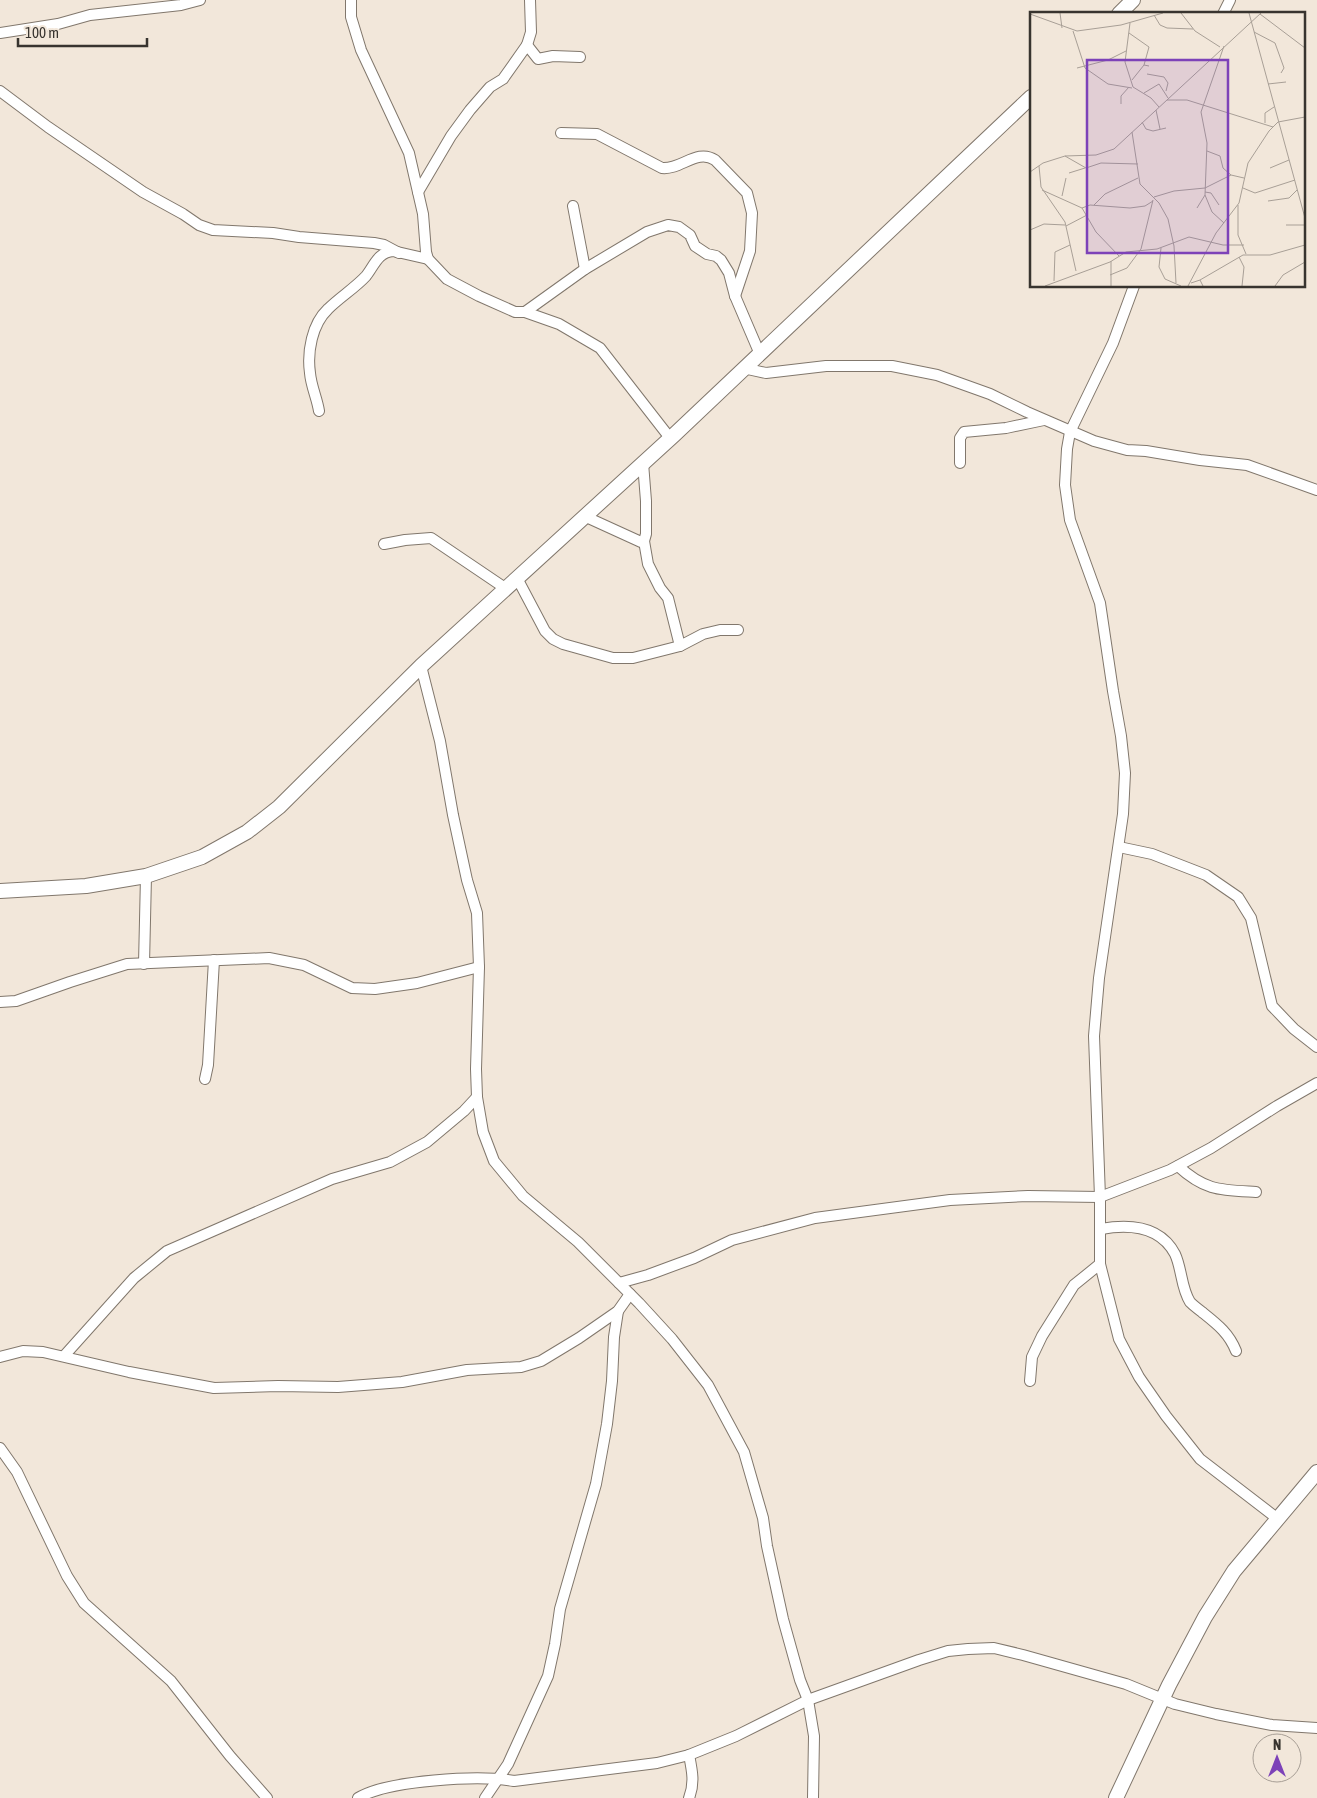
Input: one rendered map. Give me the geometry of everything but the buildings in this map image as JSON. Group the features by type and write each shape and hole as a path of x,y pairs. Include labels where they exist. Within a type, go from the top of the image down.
{"street":[{"path":"0,33 58,24 90,15 181,5 200,0"},
{"path":"351,0 351,16 361,50 409,153 423,214 428,260 447,279 479,296 515,312 525,312 559,324 600,348 670,438"},
{"path":"418,192 451,136 470,110 490,87 503,79 527,45 531,32 530,0"},
{"path":"1121,12 1133,0"},
{"path":"1224,12 1230,0"},
{"path":"527,45 538,59 553,56 580,57"},
{"path":"0,91 20,107 143,192 199,225 214,230 273,233 374,243 384,245 398,253"},
{"path":"0,891 86,886 146,876 202,857 247,832 278,807 421,666 670,438 1030,98"},
{"path":"561,133 597,134 662,168 672,168 701,155 709,156 715,160 747,193 752,213 750,251 735,296"},
{"path":"573,206 585,269"},
{"path":"525,312 585,269 647,232 668,225 679,227 690,235 695,246 721,260 729,273 735,296 759,352"},
{"path":"319,411 318,399 310,374 310,350 314,331 327,309 366,276 381,255 387,252 428,260"},
{"path":"1133,288 1113,343 1071,430 1067,449 1065,485 1070,520 1100,604 1125,773 1123,814 1099,978 1094,1036 1101,1229 1100,1264 1119,1339 1139,1377 1166,1416 1200,1459 1278,1519"},
{"path":"743,368 766,373 826,366 892,366 937,375 990,394 1094,441 1127,450 1247,465 1317,490"},
{"path":"960,463 960,438 964,432 1006,428 1044,420"},
{"path":"642,463 646,509 646,534 644,541 648,564 660,588 668,598 680,646"},
{"path":"584,516 640,542 644,541"},
{"path":"384,544 431,538 505,588"},
{"path":"517,578 545,631 553,639 563,644 613,658 633,658 680,646 703,634 720,630 738,630"},
{"path":"421,666 440,741 467,880 477,913 479,967 476,1069 477,1097 483,1132 494,1160 523,1196 578,1242 672,1339 708,1385 744,1452 763,1518 767,1546 783,1619 800,1680 808,1700 814,1736 813,1798"},
{"path":"1119,846 1152,854 1206,875 1238,897 1251,918 1272,1006 1294,1029 1317,1047"},
{"path":"144,964 146,876"},
{"path":"0,1002 16,1001 127,964 270,958 304,965 352,988 375,989 417,983 479,967"},
{"path":"206,1079 214,960"},
{"path":"619,1283 648,1275 694,1258 732,1240 815,1218 959,1199 1028,1196 1100,1197 1178,1166 1317,1083"},
{"path":"64,1356 134,1278 167,1251 332,1179 390,1162 427,1142 464,1111 477,1097"},
{"path":"1178,1166 1191,1178 1218,1190 1256,1192"},
{"path":"1101,1229 1121,1225 1148,1230 1163,1239 1175,1255 1190,1302 1222,1327 1231,1339 1236,1351"},
{"path":"1030,1380 1032,1357 1042,1336 1074,1285 1100,1264"},
{"path":"0,1357 23,1351 42,1352 129,1372 214,1388 338,1387 393,1383 467,1370 521,1367 541,1361 618,1311 630,1294"},
{"path":"484,1798 498,1778 527,1725 548,1676 560,1609 596,1484 607,1424 618,1311"},
{"path":"1,1450 17,1472 67,1576 84,1603 171,1681 230,1756 267,1798"},
{"path":"1116,1798 1162,1699 1205,1617 1234,1571 1317,1472"},
{"path":"358,1798 367,1793 407,1784 438,1780 498,1778 514,1781 658,1763 689,1755 736,1736 808,1700 857,1681 948,1652 994,1648 1126,1684 1162,1699 1200,1710 1251,1722 1317,1728"},
{"path":"689,1755 693,1779 693,1789 689,1798"}]}
